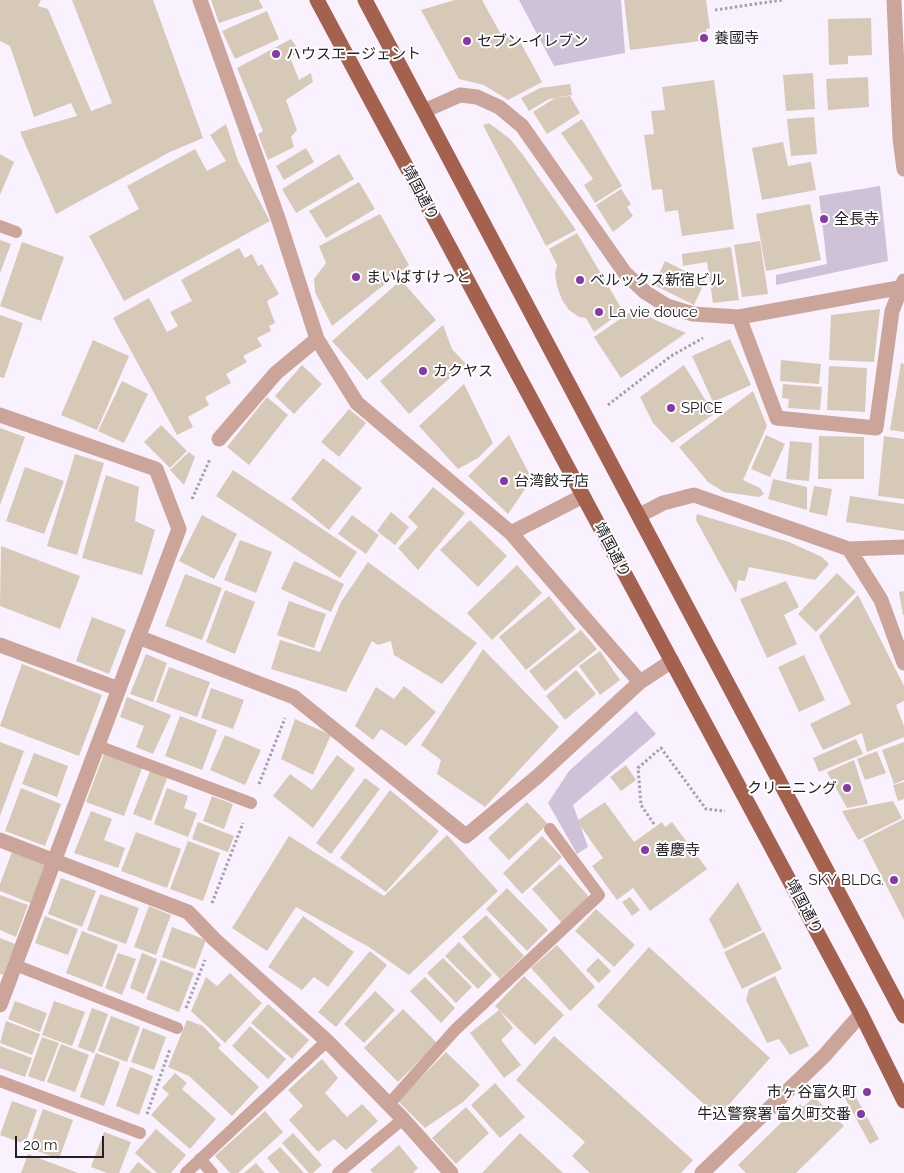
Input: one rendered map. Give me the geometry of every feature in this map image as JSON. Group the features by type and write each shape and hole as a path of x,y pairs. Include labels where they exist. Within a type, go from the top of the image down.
{"main road":[{"name":"靖国通り","path":"317,0 861,1014 904,1101"},
{"path":"365,0 640,515 904,1016"}],"street":[{"path":"200,0 279,220 317,339 357,403 511,534 640,682"},
{"path":"894,0 904,169"},
{"path":"424,111 460,95 477,97 499,107 522,126 625,273 645,292 667,306 693,314 739,317 903,285"},
{"path":"739,317 776,418 876,428 892,311 903,285"},
{"path":"218,439 276,373 317,339"},
{"path":"0,415 156,469 179,529 0,1005"},
{"path":"640,515 663,503 694,494 849,549 904,547"},
{"path":"511,534 583,496"},
{"path":"849,549 881,600 904,663"},
{"path":"138,637 294,697 466,836 538,776 640,682 672,661"},
{"path":"0,645 118,689"},
{"path":"0,840 188,912 214,939 327,1041 403,1118 450,1173"},
{"path":"702,1173 824,1056 861,1014"}],"lane":[{"path":"0,226 16,232"},
{"path":"98,746 251,803"},
{"path":"389,1104 455,1030 599,895 550,829"},
{"path":"15,965 177,1028"},
{"path":"186,1173 327,1041"},
{"path":"0,1081 140,1132"},
{"path":"338,1173 403,1118"},
{"path":"200,1159 212,1173"}],"path":[{"path":"715,10 782,0"},
{"path":"608,405 671,356 705,336"},
{"path":"179,529 218,439"},
{"path":"654,824 641,805 638,768 661,748 706,810 725,811"}],"shaded area":[{"path":"519,0 621,0 625,53 554,66"},
{"path":"880,186 888,261 776,285 776,275 827,264 819,196"},
{"path":"636,711 656,734 573,805 588,847 577,854 548,803 569,771"}],"building":[{"path":"0,0 41,0 38,6 48,9 91,111 112,103 72,0 153,0 203,138 170,152 56,214 20,132 77,116 71,103 34,117 10,46 0,41"},
{"path":"211,0 259,0 263,8 219,23"},
{"path":"455,0 482,0 503,38 508,36 510,40 517,36 542,82 508,100 484,85 459,79 421,10"},
{"path":"624,0 706,0 710,28 706,29 708,40 630,50"},
{"path":"267,11 279,39 235,59 222,31"},
{"path":"871,18 872,55 848,56 848,64 829,65 828,19"},
{"path":"291,39 300,51 290,57 299,80 311,73 313,82 286,100 297,130 291,137 294,147 268,160 258,134 263,131 237,68"},
{"path":"813,73 815,109 786,111 783,75"},
{"path":"868,77 869,107 828,110 826,79"},
{"path":"714,80 734,229 682,236 678,210 665,212 662,189 652,190 644,135 654,134 651,111 665,110 662,87"},
{"path":"570,84 572,95 549,99 529,111 521,98 540,88"},
{"path":"570,96 580,113 547,134 533,112 555,98"},
{"path":"814,117 817,154 791,156 787,119"},
{"path":"582,119 622,186 595,203 584,185 593,179 561,133"},
{"path":"489,123 510,139 576,230 546,246 483,125"},
{"path":"226,124 238,161 270,221 124,301 89,236 139,209 127,186 195,149 207,171 226,161 210,135"},
{"path":"783,142 788,166 811,162 816,190 762,200 752,148"},
{"path":"306,148 314,162 284,180 276,166"},
{"path":"0,154 14,162 0,195"},
{"path":"339,154 354,179 296,213 282,189"},
{"path":"359,182 375,209 326,238 309,211"},
{"path":"621,189 631,204 627,207 633,216 613,232 596,205"},
{"path":"810,204 821,260 766,271 756,214"},
{"path":"380,214 409,265 332,326 315,292 314,279 326,263 319,246"},
{"name":"ベルックス新宿ビル","path":"577,233 623,311 594,332 586,318 579,317 569,310 562,300 555,274 557,265 549,249"},
{"path":"0,240 11,244 0,273"},
{"path":"760,241 768,294 742,297 734,245"},
{"path":"22,242 64,257 41,321 0,306"},
{"path":"731,247 739,300 713,303 707,262 683,266 682,254"},
{"path":"239,248 245,258 252,254 258,266 262,264 279,294 267,301 275,323 269,326 271,331 257,338 262,346 243,356 247,362 226,374 231,383 205,397 209,405 188,417 193,427 177,435 113,318 149,298 167,332 178,326 170,312 192,301 181,280"},
{"path":"665,261 705,281 694,305 654,285"},
{"path":"401,280 436,320 367,380 332,341"},
{"path":"636,308 655,320 686,333 621,378 594,337"},
{"path":"880,309 874,362 829,360 831,315"},
{"path":"0,315 23,323 4,378 0,377"},
{"path":"443,325 452,349 466,364 409,414 380,381"},
{"path":"730,339 751,385 713,402 692,356"},
{"path":"93,340 129,356 97,430 61,415"},
{"path":"781,360 821,364 819,384 780,381"},
{"path":"901,363 904,364 904,432 890,430"},
{"path":"302,365 322,384 294,414 275,396"},
{"path":"684,365 714,414 672,443 653,423 640,397"},
{"path":"829,366 867,368 865,412 827,410"},
{"path":"122,381 148,394 124,443 98,431"},
{"path":"464,384 493,443 478,458 458,469 419,426"},
{"path":"783,384 822,387 820,410 788,408 789,399 782,398"},
{"path":"753,391 767,426 743,480 760,488 764,494 759,497 724,492 708,482 679,447"},
{"path":"267,397 288,415 249,465 227,447"},
{"path":"349,409 366,423 339,457 321,442"},
{"path":"161,425 187,451 170,468 144,442"},
{"path":"0,428 25,437 0,505"},
{"path":"509,435 532,479 508,514 468,476"},
{"path":"766,435 785,444 770,477 751,469"},
{"path":"819,436 864,437 864,479 818,479"},
{"path":"884,436 904,439 904,499 878,496"},
{"path":"790,441 812,443 809,481 786,479"},
{"path":"189,452 195,457 184,485 170,470"},
{"path":"75,454 104,463 77,555 47,546"},
{"path":"323,458 362,488 329,530 291,499"},
{"path":"25,467 64,481 44,534 6,521"},
{"path":"233,470 357,552 340,578 216,496"},
{"path":"106,475 139,487 135,521 155,530 142,575 82,558"},
{"path":"773,479 807,487 807,510 768,499"},
{"path":"814,486 832,489 827,516 809,512"},
{"path":"433,487 465,513 418,570 398,548 418,527 408,517"},
{"path":"850,496 904,504 904,531 846,522"},
{"path":"391,512 409,527 395,545 377,531"},
{"path":"697,514 789,542 822,557 829,564 815,580 749,567 745,581 738,580 736,593 696,520"},
{"path":"202,515 237,534 214,579 179,561"},
{"path":"352,515 379,535 366,554 338,534"},
{"path":"470,520 507,556 478,587 440,550"},
{"path":"240,540 272,552 256,593 224,580"},
{"path":"1,546 80,576 60,629 0,606"},
{"path":"294,561 344,584 331,612 281,589"},
{"path":"368,562 477,643 442,684 394,655 391,641 378,645 372,641 346,692 271,669 280,640 320,652 341,602"},
{"path":"517,565 542,593 492,640 467,613"},
{"path":"837,573 856,592 816,632 798,614"},
{"path":"185,574 222,588 202,640 165,626"},
{"path":"786,581 799,607 784,615 797,644 767,658 740,599"},
{"path":"225,590 255,602 235,654 206,642"},
{"path":"904,591 904,615 903,615 899,592"},
{"path":"858,595 904,686 904,701 896,705 904,726 904,737 867,752 862,733 823,750 810,724 851,704 819,636"},
{"path":"549,596 576,629 526,670 499,637"},
{"path":"289,601 326,614 314,648 277,635"},
{"path":"92,617 126,630 109,674 76,661"},
{"path":"581,630 597,649 545,691 529,671"},
{"path":"483,649 559,727 485,807 437,774 441,760 421,745"},
{"path":"600,651 620,680 600,695 579,666"},
{"path":"146,654 167,663 153,702 130,694"},
{"path":"804,655 825,700 799,712 778,667"},
{"path":"22,664 102,695 79,756 0,726"},
{"path":"169,667 210,682 197,717 156,702"},
{"path":"576,670 596,694 565,720 546,696"},
{"path":"404,686 436,712 406,746 381,729 373,740 355,726 376,687 394,699"},
{"path":"211,688 244,700 233,729 201,718"},
{"path":"127,697 171,715 153,754 136,747 144,726 120,717"},
{"path":"180,716 217,730 202,770 165,756"},
{"path":"295,719 331,735 313,775 281,759"},
{"path":"225,735 261,750 245,785 210,770"},
{"path":"856,739 863,754 819,772 813,758"},
{"path":"0,742 24,751 0,816"},
{"path":"904,742 904,780 894,784 882,750"},
{"path":"877,751 886,773 865,780 857,759"},
{"path":"34,753 68,766 57,797 22,784"},
{"path":"104,754 142,768 124,816 86,802"},
{"path":"337,755 355,769 313,828 273,796 290,774 312,790"},
{"path":"854,760 868,804 847,808 827,772"},
{"path":"626,765 636,780 621,791 610,777"},
{"path":"150,771 167,778 151,821 133,814"},
{"path":"365,778 380,789 331,854 316,843"},
{"path":"904,782 904,799 898,801 893,785"},
{"path":"21,788 61,804 45,846 5,831"},
{"path":"167,788 188,796 184,808 197,813 188,837 154,824"},
{"path":"390,790 439,831 386,892 340,858"},
{"path":"212,796 233,804 224,829 203,821"},
{"path":"893,801 902,818 858,840 842,811"},
{"path":"527,802 548,824 509,860 488,838"},
{"name":"善慶寺","path":"605,802 634,842 662,822 665,827 672,822 707,869 650,911 633,888 617,900 592,866 603,858 577,821"},
{"path":"91,811 112,819 104,840 125,848 118,868 74,853"},
{"name":"SKY BLDG.","path":"904,819 904,920 863,840"},
{"path":"198,822 234,836 228,852 192,839"},
{"path":"136,832 181,849 167,888 121,871"},
{"path":"447,835 498,891 409,975 369,947 296,907 267,951 232,928 289,836 384,896"},
{"path":"542,836 562,857 522,894 503,873"},
{"path":"188,841 220,853 203,901 170,889"},
{"path":"12,852 47,866 33,904 0,891 0,884"},
{"path":"560,864 590,898 562,923 532,889"},
{"path":"61,878 96,891 82,927 48,914"},
{"path":"738,882 762,930 724,949 709,919"},
{"path":"507,888 548,930 527,951 486,909"},
{"path":"100,894 139,908 126,944 87,930"},
{"path":"0,895 28,905 16,937 0,930"},
{"path":"630,897 640,910 632,916 622,902"},
{"path":"149,906 171,915 156,955 134,947"},
{"path":"596,909 635,945 614,967 575,931"},
{"path":"486,915 524,956 500,979 462,937"},
{"path":"45,916 78,929 68,955 35,943"},
{"path":"303,916 354,952 328,987 314,977 302,990 268,967"},
{"path":"172,927 206,940 195,969 162,957"},
{"path":"82,931 118,945 102,987 66,973"},
{"path":"764,932 782,969 742,989 724,952"},
{"path":"0,938 15,944 3,975 0,974"},
{"path":"459,942 492,975 478,989 445,956"},
{"path":"557,945 595,987 570,1011 531,968"},
{"path":"649,947 770,1058 718,1117 597,1006"},
{"path":"370,951 387,965 336,1027 318,1012"},
{"path":"118,953 136,959 122,995 105,988"},
{"path":"142,953 157,959 144,994 130,988"},
{"path":"443,958 472,987 456,1003 427,973"},
{"path":"598,958 611,971 599,983 586,970"},
{"path":"161,960 194,973 179,1012 146,999"},
{"path":"230,973 262,1003 225,1043 191,1011 206,977 217,986"},
{"path":"524,976 564,1015 535,1045 495,1006"},
{"path":"775,976 809,1046 790,1055 779,1039 767,1043 746,1000 749,989"},
{"path":"425,977 455,1008 441,1023 410,991"},
{"path":"375,991 395,1010 364,1043 344,1024"},
{"path":"15,1001 47,1013 40,1032 8,1019"},
{"path":"54,1001 85,1012 72,1046 42,1035"},
{"path":"268,1004 309,1040 292,1059 251,1023"},
{"path":"92,1008 108,1014 94,1053 78,1047"},
{"path":"403,1009 437,1043 398,1082 364,1048"},
{"path":"499,1010 513,1028 501,1040 521,1065 504,1078 470,1033"},
{"path":"111,1016 140,1027 127,1062 98,1051"},
{"path":"187,1020 203,1026 221,1045 218,1048 259,1087 232,1116 189,1076 168,1067"},
{"path":"6,1021 40,1034 32,1055 0,1043"},
{"path":"250,1026 286,1059 268,1079 232,1046"},
{"path":"143,1028 166,1037 154,1070 131,1062"},
{"path":"554,1036 693,1160 681,1173 590,1173 572,1156 585,1142 516,1080"},
{"path":"42,1037 59,1043 44,1082 28,1076"},
{"path":"61,1044 89,1055 75,1092 47,1082"},
{"path":"0,1046 32,1058 25,1077 0,1068"},
{"path":"446,1052 480,1085 463,1102 425,1128 398,1101"},
{"path":"96,1053 120,1062 104,1106 80,1097"},
{"path":"322,1059 338,1078 325,1093 347,1117 362,1104 378,1121 346,1150 334,1139 318,1152 289,1120 303,1106 288,1090"},
{"path":"130,1067 153,1076 139,1115 116,1106"},
{"path":"175,1073 187,1083 182,1089 216,1119 190,1149 151,1115 169,1094 162,1088"},
{"path":"495,1083 525,1117 500,1138 471,1105"},
{"path":"851,1088 879,1139 870,1144 842,1093"},
{"path":"814,1097 844,1126 796,1173 746,1173 738,1165 800,1104 803,1107"},
{"path":"12,1101 37,1110 25,1144 0,1135"},
{"path":"466,1107 489,1133 456,1164 432,1138"},
{"path":"43,1109 73,1120 59,1159 29,1148"},
{"path":"265,1111 283,1132 238,1173 230,1173 215,1156"},
{"path":"156,1129 186,1155 171,1173 157,1173 135,1153"},
{"path":"104,1132 131,1142 119,1173 107,1173 91,1167"},
{"path":"293,1133 322,1165 313,1173 309,1173 282,1143"},
{"path":"520,1133 563,1173 482,1173"},
{"path":"399,1145 418,1168 413,1173 373,1173 370,1170"},
{"path":"280,1147 304,1173 280,1173 267,1158"},
{"path":"28,1154 78,1173 21,1173"},
{"path":"138,1162 152,1173 129,1173"},
{"path":"256,1163 265,1173 244,1173"}],"place":[{"name":"養國寺","path":"704,38"},
{"name":"セブン-イレブン","path":"467,41"},
{"name":"ハウスエージェント","path":"276,54"},
{"name":"全長寺","path":"824,219"},
{"name":"まいばすけっと","path":"356,277"},
{"name":"ベルックス新宿ビル","path":"580,280"},
{"name":"La vie douce","path":"599,312"},
{"name":"カクヤス","path":"423,371"},
{"name":"SPICE","path":"671,408"},
{"name":"台湾餃子店","path":"504,481"},
{"name":"クリーニング","path":"847,788"},
{"name":"善慶寺","path":"645,850"},
{"name":"SKY BLDG.","path":"894,880"},
{"name":"市ヶ谷富久町","path":"867,1092"},
{"name":"牛込警察署 富久町交番","path":"861,1114"}]}
